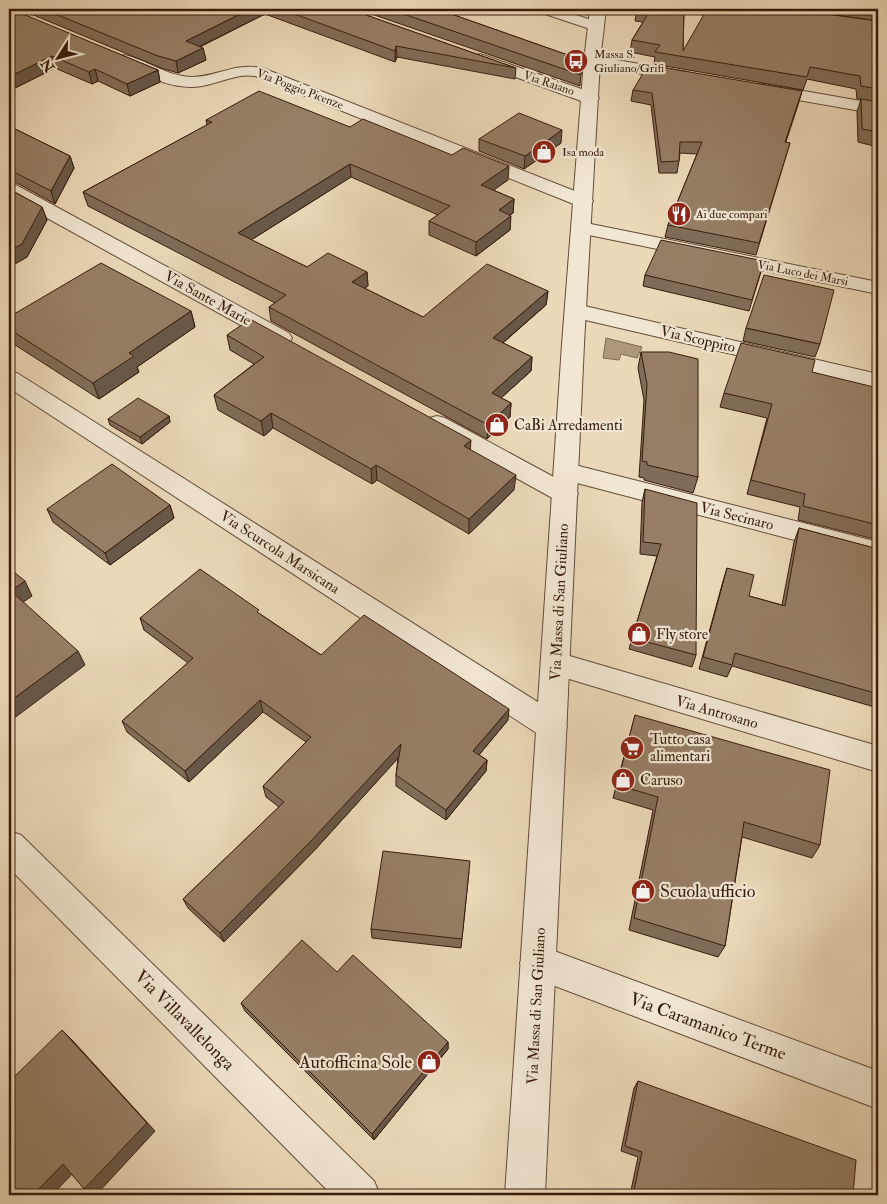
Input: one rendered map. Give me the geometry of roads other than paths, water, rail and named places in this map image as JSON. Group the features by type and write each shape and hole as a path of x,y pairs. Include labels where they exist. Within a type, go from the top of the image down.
{"street":[{"path":"544,9 596,17"},
{"name":"Via Massa di San Giuliano","path":"525,1195 576,311 596,17"},
{"name":"Via Poggio Picenze","path":"110,54 159,74 188,82 198,82 243,70 259,72 582,214"},
{"name":"Via Raiano","path":"468,55 590,98"},
{"path":"592,60 693,78"},
{"path":"752,88 878,109"},
{"name":"Via Sante Marie","path":"9,189 299,348"},
{"name":"Via Luco dei Marsi","path":"582,214 878,288"},
{"name":"Via Scoppito","path":"576,311 878,381"},
{"name":"Via Scurcola Marsicana","path":"9,378 552,727"},
{"path":"420,414 566,483"},
{"name":"Via Secinaro","path":"566,483 878,552"},
{"name":"Via Antrosano","path":"556,664 878,759"},
{"name":"Via Villavallelonga","path":"9,846 360,1195"},
{"name":"Via Caramanico Terme","path":"538,964 878,1090"}],"place":[{"name":"Massa S. Giuliano/Grifi","path":"576,61"},
{"name":"Isa moda","path":"544,152"},
{"name":"Ai due compari","path":"679,214"},
{"name":"CaBi Arredamenti","path":"497,425"},
{"name":"Fly store","path":"639,634"},
{"name":"Tutto casa alimentari","path":"632,748"},
{"name":"Caruso","path":"623,780"},
{"name":"Scuola ufficio","path":"643,891"},
{"name":"Autofficina Sole","path":"429,1062"}]}
